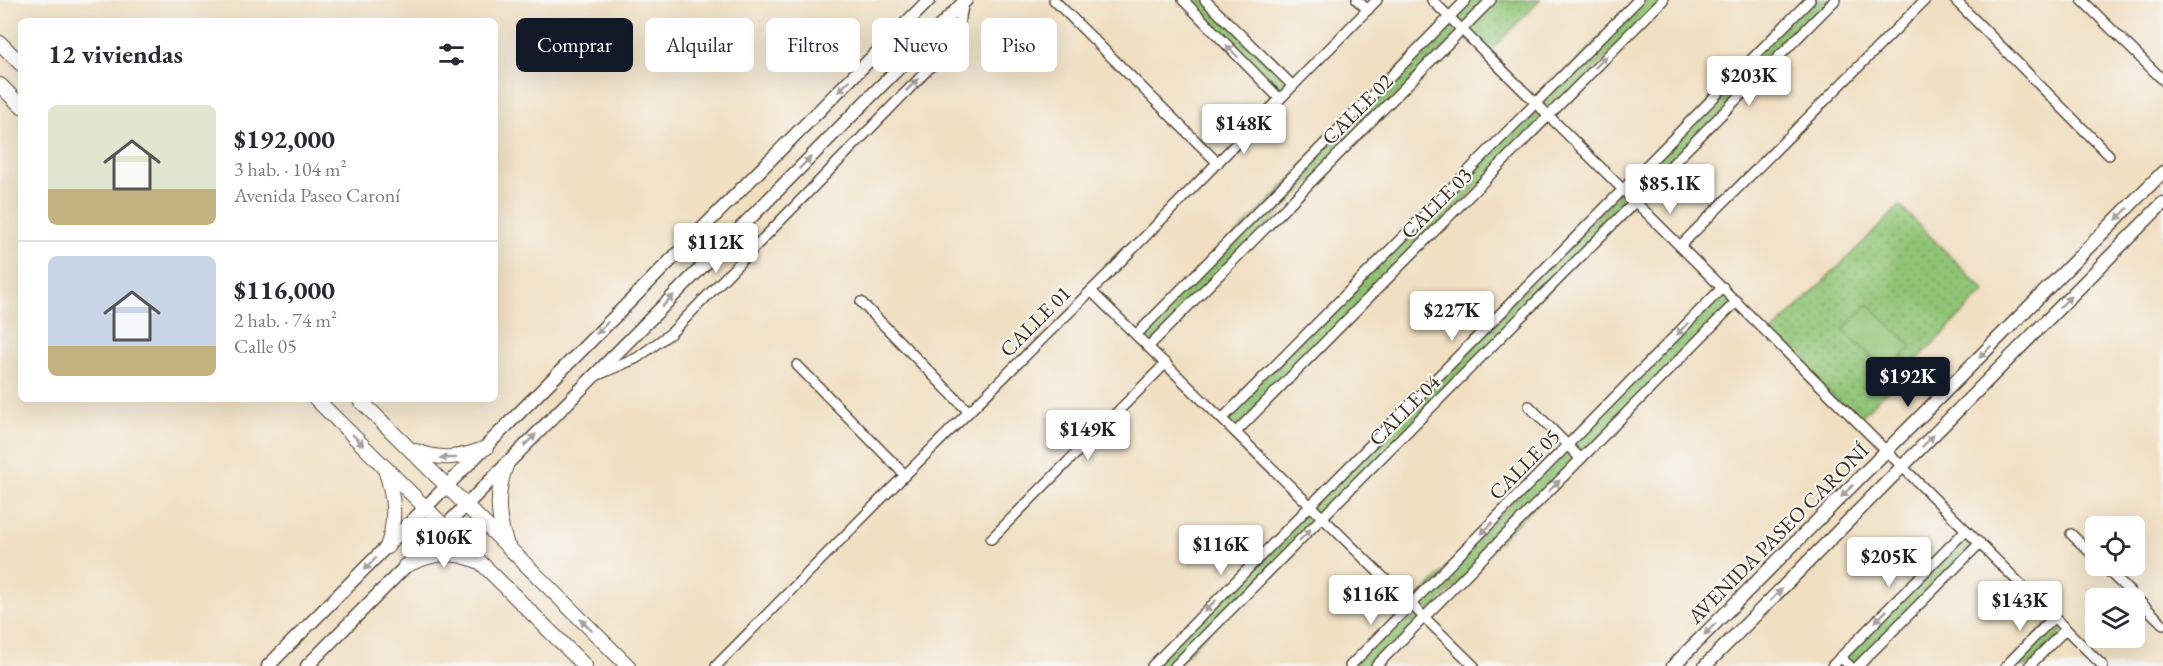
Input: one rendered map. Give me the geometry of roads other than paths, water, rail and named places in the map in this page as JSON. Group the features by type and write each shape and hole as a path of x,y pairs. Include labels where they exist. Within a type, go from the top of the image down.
{"main road":[{"path":"0,43 18,61"},
{"path":"0,85 18,103"},
{"path":"319,402 585,666"},
{"path":"362,402 628,666"},
{"path":"410,449 429,457 445,459 459,458 486,448"},
{"path":"507,463 499,490 498,504 502,531 508,547"},
{"path":"384,467 391,486 394,518 393,532 387,547"},
{"path":"405,566 425,556 438,554 468,557 483,564"}],"street":[{"path":"268,666 929,0"},
{"path":"1054,0 1218,163"},
{"path":"1182,0 1280,99"},
{"path":"1205,0 1293,86"},
{"path":"1357,0 1368,9"},
{"name":"CALLE 01","path":"716,666 1091,291 1377,0"},
{"path":"1432,0 2103,666"},
{"name":"CALLE 02","path":"1137,334 1467,0"},
{"name":"CALLE 02","path":"1149,346 1491,0"},
{"name":"CALLE 03","path":"1222,419 1638,0"},
{"name":"CALLE 03","path":"1236,432 1663,0"},
{"name":"CALLE 04","path":"1152,666 1809,0"},
{"name":"CALLE 04","path":"1175,666 1835,0"},
{"path":"1681,245 1925,0"},
{"path":"1955,0 2109,155"},
{"path":"2082,0 2163,80"},
{"path":"593,377 637,358 671,333 943,54 957,36 965,1"},
{"path":"307,666 965,1"},
{"path":"1789,21 1802,33"},
{"path":"1398,69 1411,81"},
{"name":"AVENIDA PASEO CARONÍ","path":"1673,666 2163,172"},
{"path":"1292,176 1304,188"},
{"name":"AVENIDA PASEO CARONÍ","path":"1705,666 2163,203"},
{"path":"1378,261 1391,273"},
{"name":"CALLE 05","path":"1350,666 1723,287"},
{"path":"1091,291 1474,666"},
{"name":"CALLE 05","path":"1376,666 1737,301"},
{"path":"861,302 969,412"},
{"path":"1165,306 1176,318"},
{"path":"1466,347 1479,360"},
{"path":"991,539 1166,363"},
{"path":"797,364 905,475"},
{"path":"1259,381 1272,394"},
{"path":"1529,406 1581,459"},
{"path":"1379,434 1392,447"},
{"path":"1832,666 1966,530"},
{"path":"2071,534 2085,547"},
{"path":"1858,666 1980,543"},
{"path":"2113,576 2163,624"},
{"path":"2006,666 2054,617"},
{"path":"2029,666 2066,629"},
{"path":"1840,657 1850,666"}]}
